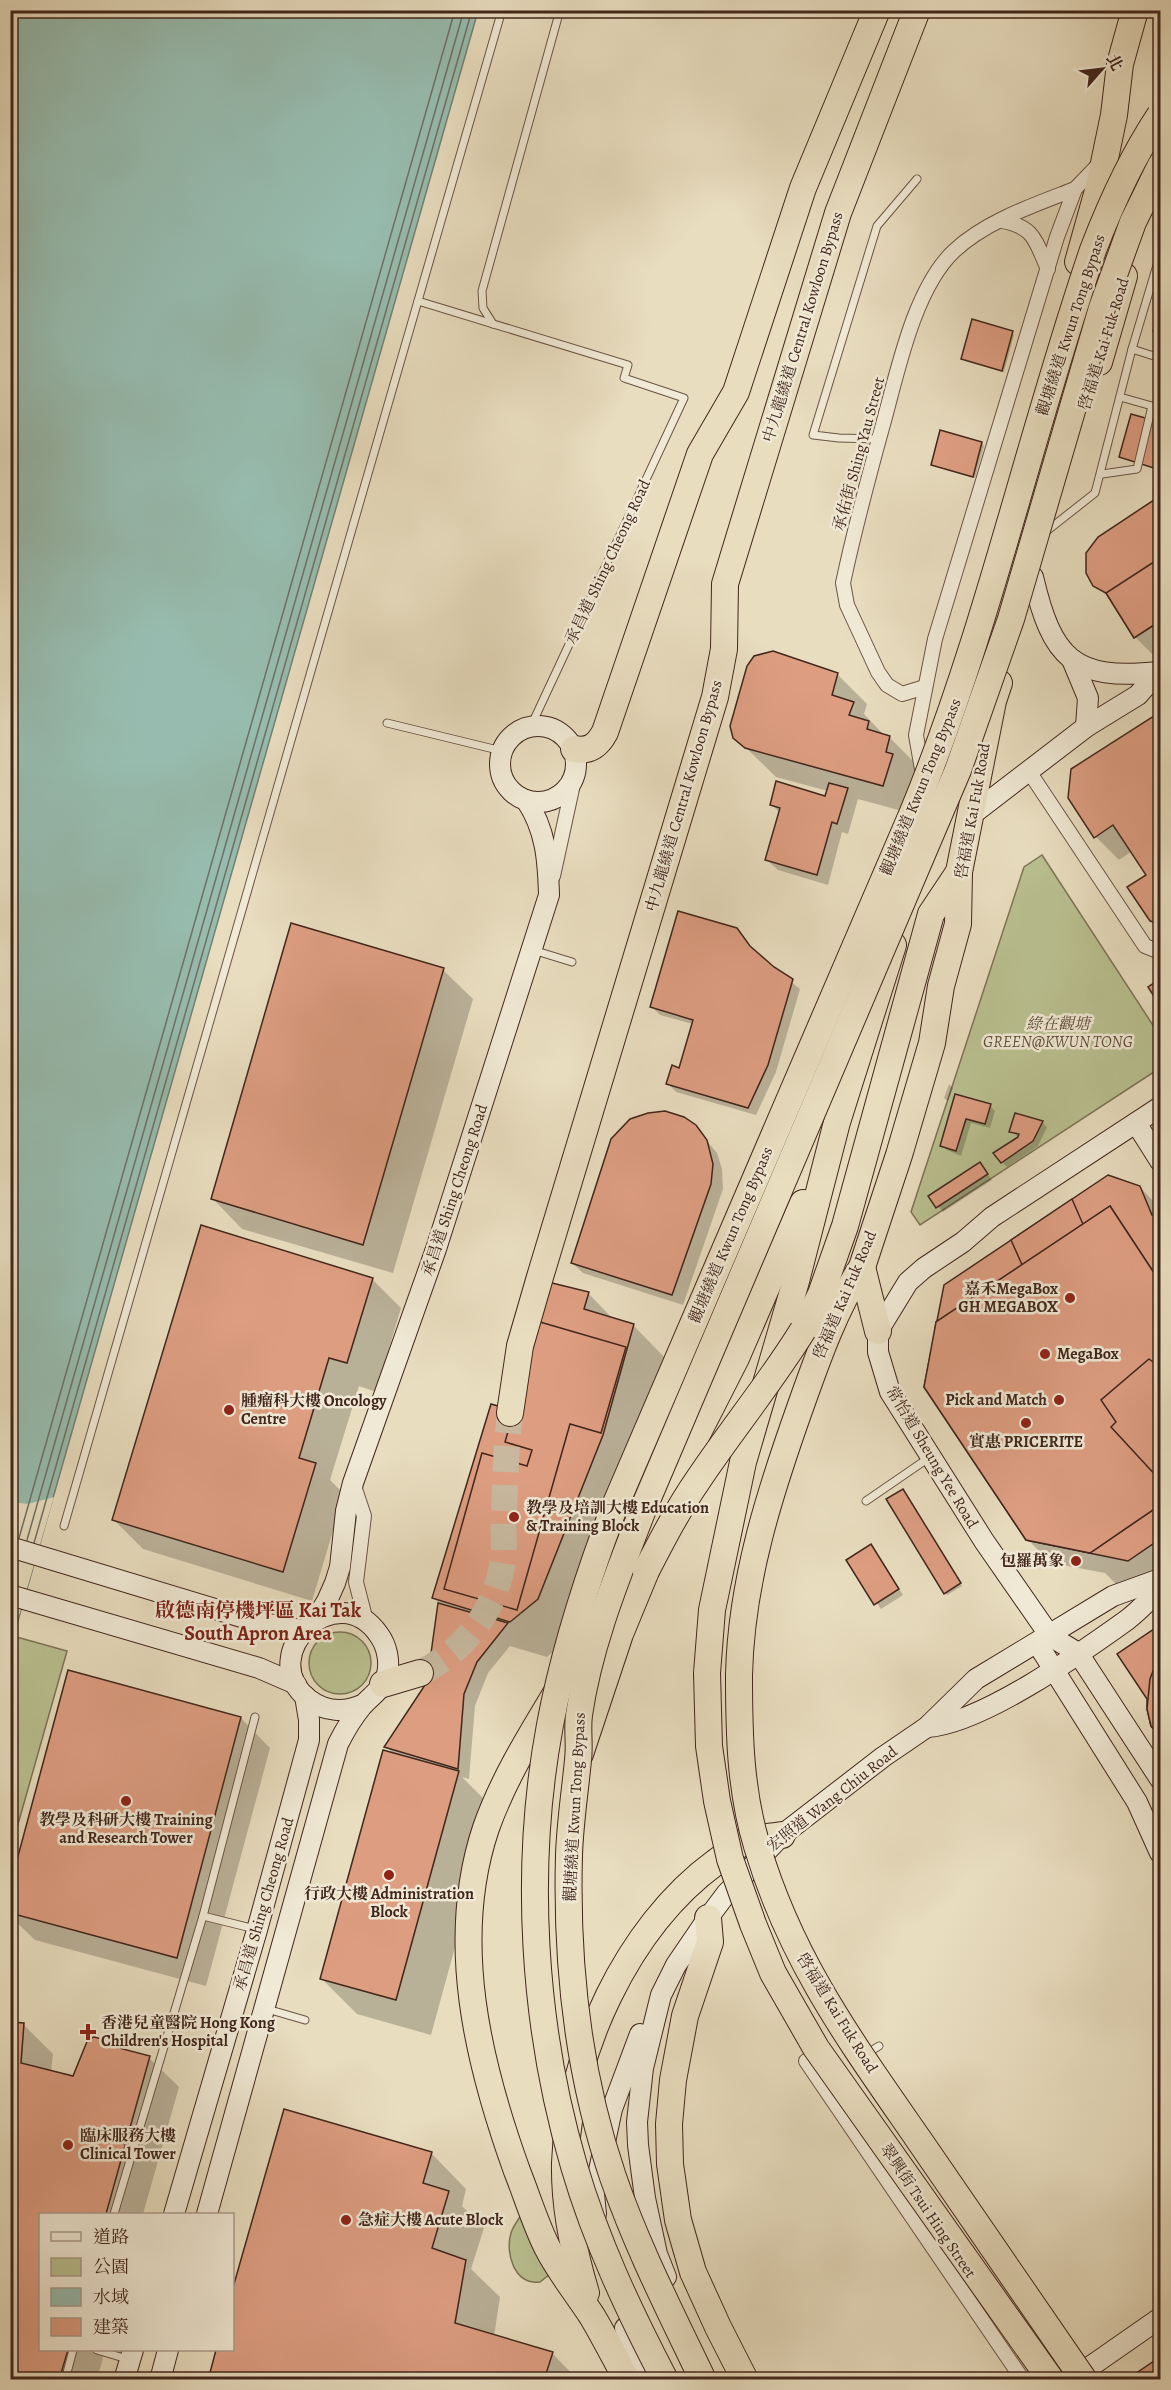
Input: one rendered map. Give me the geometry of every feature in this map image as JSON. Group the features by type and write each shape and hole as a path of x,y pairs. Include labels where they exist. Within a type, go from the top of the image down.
{"highway":[{"path":"574,749 582,751 591,748 599,742 604,732 700,454 736,392 803,188 877,10"},
{"name":"中九龍繞道 Central Kowloon Bypass","path":"510,1413 520,1346 715,698 724,649 725,584 838,213 917,10"},
{"name":"啓福道 Kai Fuk Road","path":"1051,2379 816,2049 773,1973 730,1859 717,1801 709,1746 707,1673 712,1610 743,1462 796,1281 837,1122 904,905 925,814 937,735 1051,359 1106,157 1120,64 1135,10"},
{"name":"觀塘繞道 Kwun Tong Bypass","path":"664,2379 625,2300 584,2195 563,2124 546,2035 538,1952 535,1874 543,1770 557,1688 580,1600 618,1498 913,812 942,739 972,653 1093,250 1120,187 1161,115"},
{"name":"啓福道 Kai Fuk Road","path":"1084,2379 845,2032 816,1986 780,1912 757,1845 745,1794 739,1738 740,1650 752,1561 777,1472 825,1341 846,1292 862,1267 902,1145 932,1042 942,986 958,924 959,872 993,702 1119,296 1161,144"},
{"name":"觀塘繞道 Kwun Tong Bypass","path":"703,2379 629,2220 613,2175 585,2067 572,1973 569,1897 570,1842 579,1757 579,1716 585,1686 622,1563 642,1512 958,770 1011,619 1102,308 1134,222 1161,167"},
{"path":"579,1757 627,1614 663,1537 697,1480 781,1364 803,1330 821,1294 845,1226 931,914 959,872"},
{"path":"627,2379 592,2317 552,2258 540,2233 512,2156 488,2076 477,2028 468,1958 469,1917 474,1877 486,1829 508,1777 631,1563 676,1478 736,1358 837,1122"},
{"path":"862,1267 878,1330"},
{"path":"383,1684 420,1673"},
{"path":"592,2317 570,2234 565,2177 572,2111 593,2032 625,1966 656,1920 681,1893 706,1870 743,1843 782,1834"},
{"path":"708,1918 710,1942 685,2016 673,2080 669,2124 670,2164 678,2220 693,2272 745,2379"}],"main road":[{"path":"1033,577 1047,623 1073,662 1088,698 1086,728"},
{"path":"1073,662 1088,669 1112,675 1159,671"},
{"path":"970,816 1086,728 1138,695 1159,671"},
{"path":"502,751 508,739 519,730 531,726 544,726 556,730 565,736 574,749"},
{"name":"承昌道 Shing Cheong Road","path":"574,749 577,762 575,775"},
{"name":"承昌道 Shing Cheong Road","path":"174,2213 257,1930 309,1740 309,1720 301,1690 293,1673 292,1654 308,1626 327,1601 338,1575 346,1511 354,1483 436,1249 549,895 548,863 544,838 535,813 526,800 507,786 500,762 502,751"},
{"path":"526,800 538,802 561,795 575,775"},
{"path":"878,1330 904,1288 924,1268 963,1242 992,1217 1161,1107"},
{"path":"1136,1123 1161,1161"},
{"name":"常怡道 Sheung Yee Road","path":"878,1330 878,1352 890,1392 1044,1640 1053,1669 1137,1802 1161,1853"},
{"path":"10,1547 265,1624 308,1626 325,1616 344,1614 366,1621 379,1634 387,1652 388,1665 383,1684"},
{"name":"宏照道 Wang Chiu Road","path":"715,2379 688,2330 657,2254 645,2198 637,2122 643,2068 661,1995 676,1965 740,1877 782,1834 882,1757 927,1727 976,1679 1044,1640 1113,1596 1161,1579"},
{"name":"宏照道 Wang Chiu Road","path":"927,1727 940,1726 993,1706 1128,1619 1161,1589"},
{"path":"17,1597 259,1668 301,1690 315,1704 328,1709 342,1711 364,1704"},
{"name":"常怡道 Sheung Yee Road","path":"1044,1640 1078,1653 1161,1779"},
{"name":"承昌道 Shing Cheong Road","path":"207,2213 338,1744 348,1724 383,1684"},
{"path":"1137,1802 1146,1808 1161,1825"},
{"name":"宏照道 Wang Chiu Road","path":"649,2379 602,2279 594,2194 612,2109 651,2006 661,1995"},
{"path":"1071,2379 1161,2318"},
{"path":"160,2379 167,2351"},
{"path":"124,2379 131,2355"}],"street":[{"name":"啓福道 Kai Fuk Road","path":"927,795 916,735 935,639 1057,237 1075,189 1106,157"},
{"name":"承佑街 Shing Yau Street","path":"925,687 902,694 887,685 878,672 847,605 843,583 879,439 915,314 930,282 952,253 981,231 1075,189"},
{"path":"1002,221 1019,224 1029,231 1048,269"},
{"path":"1028,770 1145,946 1161,952"},
{"name":"承昌道 Shing Cheong Road","path":"549,895 575,775"},
{"path":"354,1483 364,1516 356,1582 366,1621"},
{"name":"翠興街 Tsui Hing Street","path":"806,2061 1023,2379"}],"lane":[{"path":"64,1526 502,10"},
{"path":"493,324 483,309 482,291 560,10"},
{"path":"879,439 813,435 878,226 917,179"},
{"name":"啓福道 Kai Fuk Road","path":"1048,530 1095,493 1102,474 1132,349 1161,255"},
{"path":"418,302 493,324"},
{"name":"承昌道 Shing Cheong Road","path":"493,324 628,365 624,378 684,398 531,726"},
{"path":"1132,349 1161,358"},
{"path":"1102,474 1137,469 1152,406 1120,398"},
{"path":"387,723 502,751"},
{"path":"532,950 572,962"},
{"path":"1161,1268 1158,1270 1161,1274"},
{"path":"866,1501 930,1457"},
{"path":"114,2213 203,1916 255,1717"},
{"path":"203,1916 257,1930"},
{"path":"265,2008 305,2020"},
{"path":"857,2060 879,2046"},
{"path":"822,2084 840,2072"},
{"path":"64,2379 72,2351"},
{"path":"108,2351 131,2355"}],"green space":[{"name":"綠在觀塘 GREEN@KWUN TONG","path":"1042,855 1160,1036 1160,1068 920,1225 911,1212 1024,867"},
{"path":"340,1632 357,1637 362,1641 366,1646 371,1663 366,1680 362,1685 357,1689 340,1694 323,1689 318,1685 314,1680 309,1663 314,1646 318,1641 323,1637"},
{"path":"13,1636 67,1651 11,1849 10,1645"},
{"path":"523,2212 550,2274 540,2282 531,2282 518,2273 509,2250 511,2233"}],"water":[{"path":"11,11 478,11 11,1645"}],"pier":[{"path":"54,1497 13,1636 10,1635 11,1502 28,1504"}],"building":[{"path":"1160,303 1160,342 1153,331"},
{"path":"972,319 1013,331 1002,371 961,359"},
{"path":"1131,414 1160,422 1160,470 1119,457"},
{"path":"940,430 982,442 973,477 931,465"},
{"path":"1160,496 1160,621 1134,638 1106,593 1093,586 1086,573 1086,553 1098,537"},
{"path":"1160,558 1160,621 1134,638 1106,593"},
{"path":"773,651 838,673 832,695 854,702 849,715 869,721 867,729 890,736 886,752 893,754 883,786 745,748 733,738 730,726 747,666 754,656"},
{"path":"1160,712 1160,924 1150,921 1127,887 1146,875 1113,825 1094,838 1068,798 1071,769"},
{"path":"776,781 825,796 829,783 848,788 837,824 832,822 817,875 765,860 780,808 770,805"},
{"path":"678,911 737,928 750,946 774,967 793,979 768,1065 748,1108 666,1084 672,1065 679,1068 693,1020 650,1007"},
{"path":"291,923 444,968 363,1245 211,1199"},
{"path":"1160,979 1160,1006 1148,987"},
{"path":"955,1094 991,1104 985,1124 966,1119 956,1151 940,1146"},
{"path":"665,1111 684,1117 696,1125 707,1140 713,1164 711,1184 672,1295 571,1263 611,1139 630,1119 648,1113"},
{"path":"1015,1113 1043,1121 1033,1141 1001,1163 993,1153 1018,1137 1019,1134 1009,1132"},
{"path":"980,1162 988,1174 936,1208 928,1196"},
{"name":"MegaBox","path":"1108,1175 1140,1186 1152,1215 1159,1212 1160,1215 1160,1539 1128,1561 1026,1540 924,1387 944,1285"},
{"path":"1072,1199 1102,1268 1132,1313 1138,1343 1082,1371 1067,1349 1061,1352 1011,1240"},
{"name":"MegaBox","path":"1110,1206 1160,1282 1160,1505 1090,1553 1081,1551 935,1331 936,1322"},
{"name":"MegaBox","path":"1110,1206 1160,1282 1160,1505 1090,1553 1026,1540 924,1387 936,1322"},
{"name":"腫瘤科大樓 Oncology Centre","path":"201,1225 373,1278 347,1363 329,1358 299,1458 316,1463 283,1572 112,1520"},
{"name":"教學及培訓大樓 Education & Training Block","path":"548,1282 589,1292 584,1309 634,1324 603,1435 538,1599 510,1622 432,1598 491,1404 512,1410"},
{"name":"教學及培訓大樓 Education & Training Block","path":"540,1322 626,1347 601,1433 570,1424 517,1610 444,1589 482,1453 527,1466 532,1450 505,1442"},
{"path":"1149,1359 1160,1367 1160,1480 1111,1427 1116,1422 1101,1400"},
{"path":"903,1489 961,1583 944,1594 886,1499"},
{"path":"871,1544 899,1589 874,1605 846,1560"},
{"path":"438,1603 508,1623 477,1662 464,1694 458,1769 384,1747 427,1682"},
{"path":"1160,1625 1160,1735 1151,1726 1147,1699 1117,1654"},
{"path":"1160,1653 1160,1735 1151,1726 1147,1709 1150,1679"},
{"name":"教學及科研大樓 Training and Research Tower","path":"68,1670 241,1717 177,1958 10,1913 10,1886"},
{"name":"行政大樓 Administration Block","path":"383,1750 459,1771 396,2000 320,1979"},
{"name":"臨床服務大樓 Clinical Tower","path":"10,2022 24,2023 21,2063 73,2076 88,2039 94,2037 114,2042 115,2047 150,2056 106,2213 39,2213 39,2351 68,2351 59,2380 10,2380 12,2326 10,2326"},
{"name":"急症大樓 Acute Block","path":"284,2109 432,2152 423,2183 449,2191 432,2248 466,2260 455,2323 553,2352 544,2380 208,2380 216,2351 234,2351 234,2284"},
{"path":"1160,2357 1160,2380 1139,2380 1135,2374"}],"tunnel":[{"path":"420,1673 437,1663 467,1638 488,1607 496,1589 504,1551 505,1476 510,1413"}],"place":[{"name":"嘉禾MegaBox GH MEGABOX","path":"1070,1298"},
{"name":"MegaBox","path":"1045,1354"},
{"name":"Pick and Match","path":"1059,1400"},
{"name":"腫瘤科大樓 Oncology Centre","path":"229,1410"},
{"name":"實惠 PRICERITE","path":"1026,1423"},
{"name":"教學及培訓大樓 Education & Training Block","path":"514,1517"},
{"name":"包羅萬象","path":"1076,1561"},
{"name":"教學及科研大樓 Training and Research Tower","path":"126,1801"},
{"name":"行政大樓 Administration Block","path":"389,1875"},
{"name":"香港兒童醫院 Hong Kong Children's Hospital","path":"88,2032"},
{"name":"臨床服務大樓 Clinical Tower","path":"68,2145"},
{"name":"急症大樓 Acute Block","path":"346,2220"}],"district":[{"name":"啟德南停機坪區 Kai Tak South Apron Area","path":"258,1622"}]}
